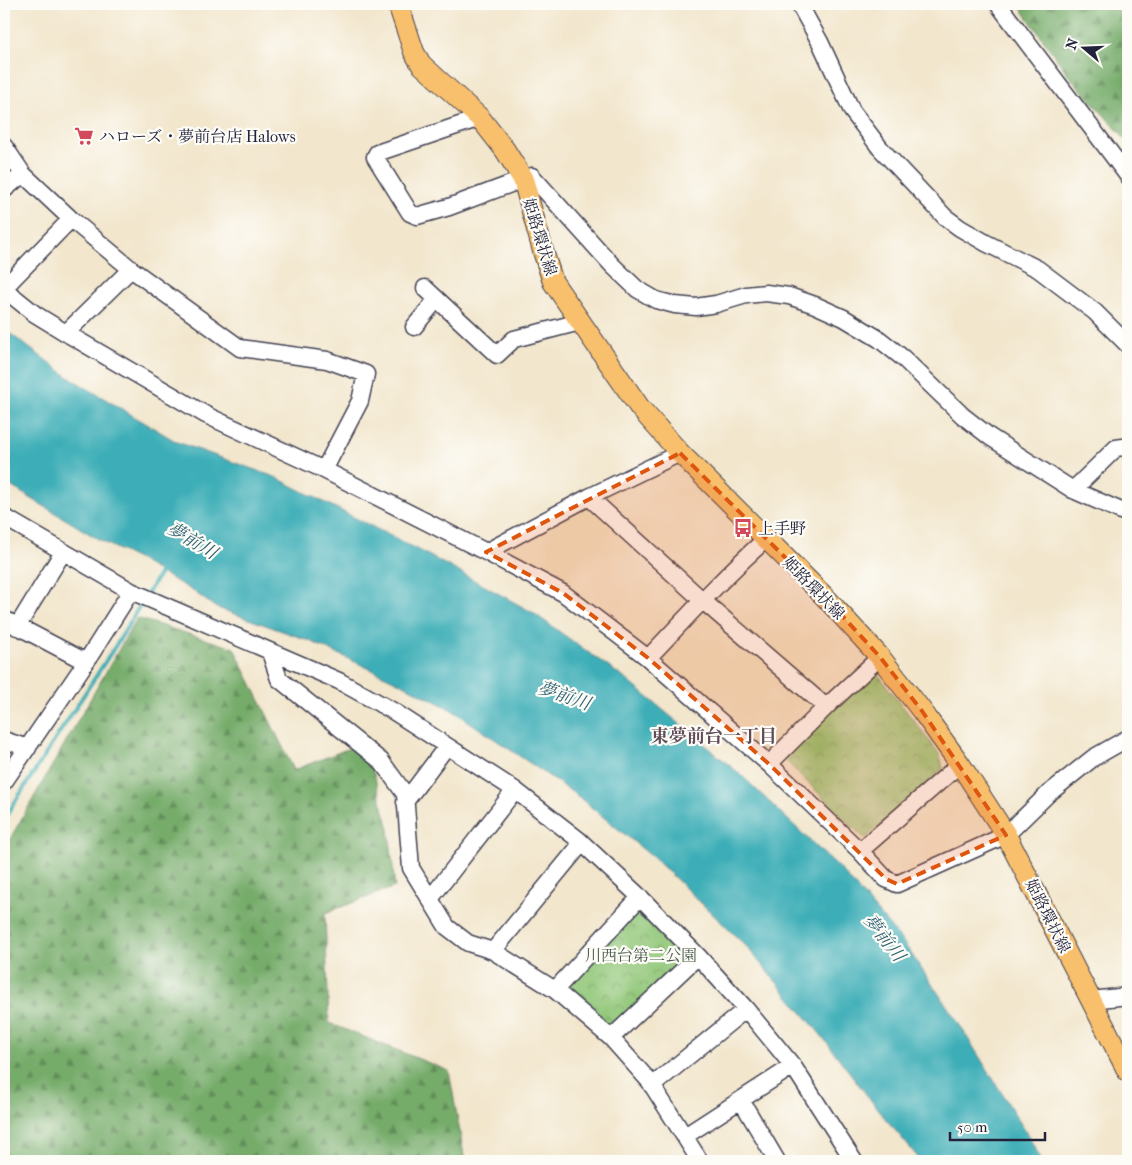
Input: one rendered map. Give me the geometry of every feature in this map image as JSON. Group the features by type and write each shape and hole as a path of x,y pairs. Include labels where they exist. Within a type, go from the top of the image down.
{"main road":[{"name":"姫路環状線","path":"398,4 414,52 421,64 480,118 505,150 523,179 553,282 640,408 680,453 825,597 880,657 960,764 1006,835 1128,1072"}],"street":[{"path":"799,4 820,42 852,111 880,148 946,217 960,228 986,243 1038,269 1095,312 1128,345"},
{"path":"998,4 1128,176"},
{"path":"480,118 377,153 375,157 410,213 417,216 449,207 532,176 612,265 637,289 656,300 675,305 696,307 716,304 746,295 766,293 789,296 822,308 844,318 879,339 903,358 963,416 990,437 1073,490 1128,514"},
{"path":"4,146 23,174 71,219 130,269 240,348 327,360 366,374 360,402 324,470"},
{"path":"4,190 23,174"},
{"path":"71,219 4,288 35,314 206,415 324,470 486,552 563,594 648,658 769,764 860,851 886,880 897,884 1006,835 1048,794 1085,764 1128,738"},
{"path":"66,333 130,269"},
{"path":"414,327 431,294 497,355 514,339 580,322"},
{"path":"1073,490 1116,448 1123,447 1128,449"},
{"path":"486,552 589,497 680,453"},
{"path":"589,497 702,600 826,707"},
{"path":"4,517 131,591 339,681 393,711 515,790 582,843 640,897 698,956 746,1009 793,1066 854,1161"},
{"path":"648,658 702,600 766,540"},
{"path":"63,552 10,623 86,662"},
{"path":"4,782 86,662 131,591"},
{"path":"270,652 279,679 381,761 404,794 411,868 447,927 468,943 493,950 555,990 611,1038 652,1086 700,1161"},
{"path":"769,764 880,657"},
{"path":"4,740 28,748"},
{"path":"405,802 448,746"},
{"path":"860,851 960,764"},
{"path":"430,899 515,790"},
{"path":"493,950 582,843"},
{"path":"555,990 640,897"},
{"path":"611,1038 698,956"},
{"path":"1091,1000 1128,996"},
{"path":"652,1086 746,1009"},
{"path":"685,1136 793,1066"},
{"path":"740,1100 777,1161"}],"highlighted area":[{"path":"680,453 825,597 880,657 922,711 1006,835 897,884 886,879 769,764 648,658 563,593 486,552"}],"green space":[{"path":"1018,4 1128,4 1128,142 1069,76"},
{"path":"137,618 234,648 294,770 365,742 389,829 395,887 325,913 329,1023 449,1071 465,1161 4,1161 4,845 11,837"},
{"path":"871,671 877,673 940,755 943,769 865,839 784,759"},
{"name":"川西台第二公園","path":"636,910 644,910 684,951 683,961 615,1027 607,1027 567,994 567,986"}],"water":[{"name":"夢前川","path":"4,329 70,378 177,442 275,477 430,556 532,612 627,680 740,774 843,872 903,942 956,1019 1042,1161 921,1161 879,1111 821,1035 746,946 655,859 575,794 452,710 396,681 310,641 215,607 193,591 98,539 4,482"}],"waterway":[{"path":"147,594 163,568"},
{"path":"4,819 143,600"}],"place":[{"name":"ハローズ・夢前台店 Halows","path":"84,136"},
{"name":"上手野","path":"743,528"}],"district":[{"name":"東夢前台一丁目","path":"714,736"}]}
